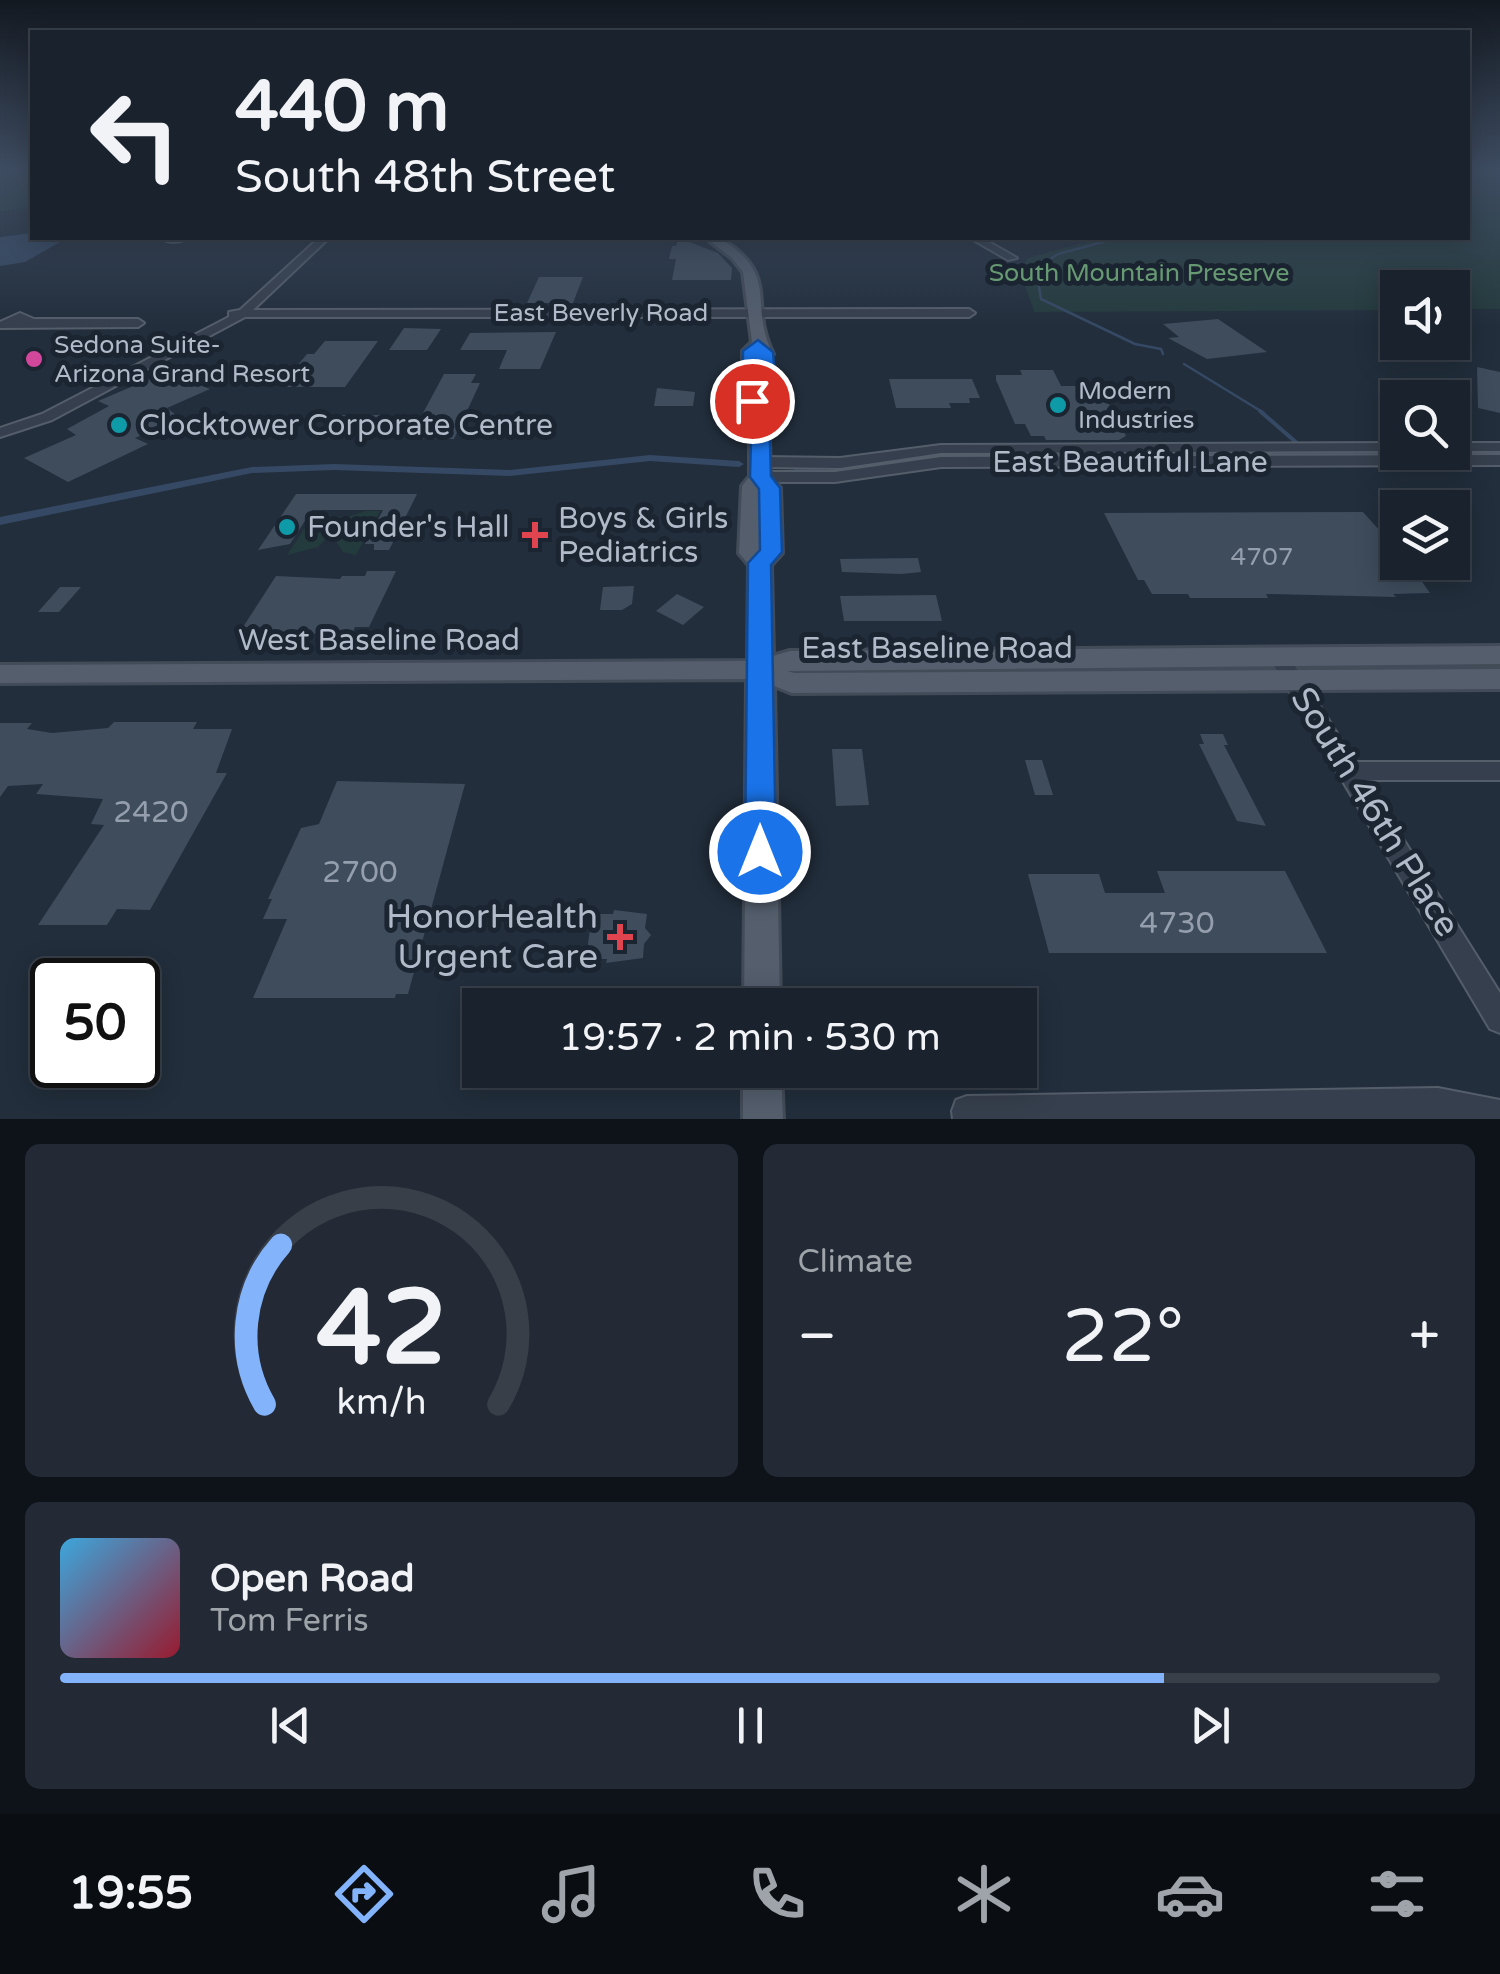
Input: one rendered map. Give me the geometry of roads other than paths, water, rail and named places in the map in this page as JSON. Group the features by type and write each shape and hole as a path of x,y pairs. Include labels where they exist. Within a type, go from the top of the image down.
{"main road":[{"path":"716,240 748,266 752,306 758,313 758,345 765,352 768,400 760,408 760,470 770,488 771,552 760,563 762,988"},
{"name":"East Baseline Road","path":"759,670 792,683 1286,668 1500,656"},
{"name":"East Baseline Road","path":"1286,668 1500,679"},
{"name":"West Baseline Road","path":"0,674 759,670"},
{"path":"762,1088 763,1119"}],"street":[{"path":"0,430 47,417 238,314 319,240"},
{"path":"979,240 1012,258"},
{"name":"East Beverly Road","path":"238,314 969,313"},
{"path":"2,322 24,317 26,322 138,323"},
{"path":"760,432 784,456 806,464"},
{"name":"East Beautiful Lane","path":"760,470 941,449 1380,447"},
{"path":"1470,447 1500,447"},
{"name":"East Beautiful Lane","path":"760,470 836,478 942,462 1500,460"},
{"name":"South 46th Place","path":"1286,668 1500,1018"},
{"path":"1348,770 1500,771"},
{"path":"968,1115 1438,1103 1500,1114"}],"water":[{"path":"30,233 30,240 64,240 25,262 0,266 0,237"}],"waterway":[{"path":"1101,240 1058,254 1037,268 1041,272 1037,275 1041,299 1135,344 1161,349 1163,354"},
{"path":"1184,364 1264,413"},
{"path":"1260,411 1298,444"},
{"path":"915,456 1380,452"},
{"path":"1470,452 1500,452"},
{"path":"0,521 252,470 334,467 510,473 650,458 739,464"},
{"path":"798,469 880,461"}],"place":[{"name":"Sedona Suite- Arizona Grand Resort","path":"34,359"},
{"name":"Modern Industries","path":"1058,405"},
{"name":"Clocktower Corporate Centre","path":"119,425"},
{"name":"Founder's Hall","path":"287,527"},
{"name":"Boys & Girls Pediatrics","path":"535,535"},
{"name":"HonorHealth Urgent Care","path":"620,937"}],"park label":[{"name":"South Mountain Preserve","path":"1139,273"}]}
